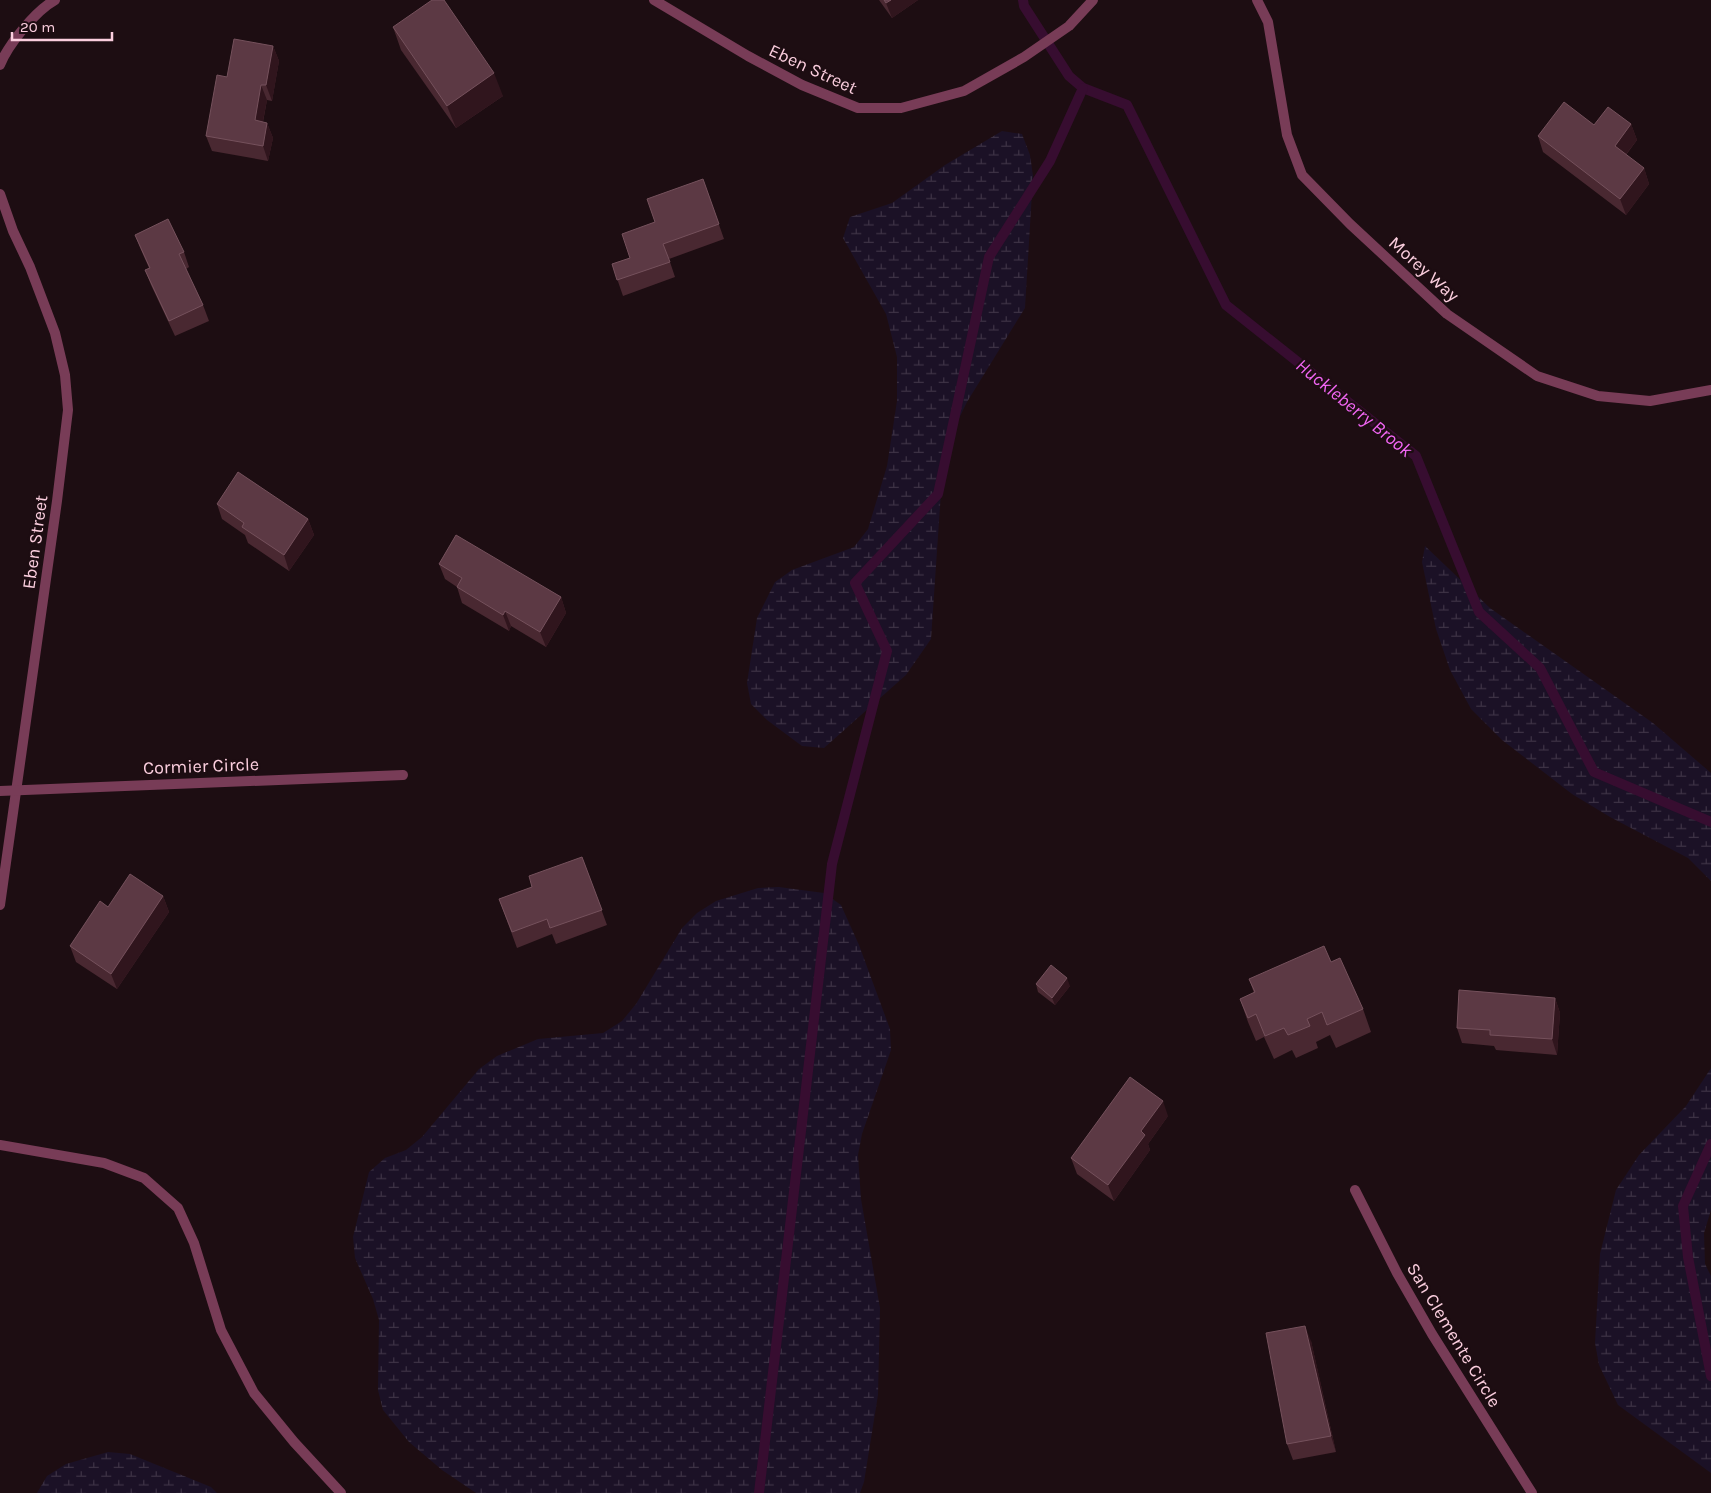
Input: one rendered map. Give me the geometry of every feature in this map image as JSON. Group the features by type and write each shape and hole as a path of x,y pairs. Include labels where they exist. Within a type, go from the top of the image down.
{"street":[{"path":"0,65 6,51 25,27 55,0"},
{"name":"Eben Street","path":"654,0 802,86 858,108 901,108 964,91 1024,57 1069,26 1092,0"},
{"name":"Morey Way","path":"1257,0 1268,22 1287,135 1302,175 1350,224 1447,314 1537,376 1598,396 1650,401 1711,390"},
{"name":"Eben Street","path":"0,194 55,333 65,375 68,410 0,905"},
{"name":"Cormier Circle","path":"0,791 403,775"},
{"path":"0,1145 104,1163 144,1178 178,1208 194,1244 221,1330 254,1393 294,1442 341,1493"},
{"name":"San Clemente Circle","path":"1355,1190 1397,1273 1432,1334 1532,1493"}],"green space":[{"path":"1002,131 1022,134 1030,155 1033,176 1025,308 967,402 948,441 943,463 931,639 906,675 824,748 802,746 767,720 751,704 747,683 757,618 775,582 792,570 854,547 868,529 887,466 897,401 897,357 886,314 843,238 850,217 892,203 945,165"},
{"path":"1425,546 1490,608 1653,723 1711,773 1711,881 1688,858 1610,817 1572,794 1502,740 1471,709 1450,670 1436,629 1422,562"},
{"path":"779,887 824,893 841,905 859,945 890,1029 891,1050 862,1134 858,1155 861,1199 880,1308 878,1395 864,1482 860,1493 476,1493 442,1470 409,1442 383,1410 378,1390 379,1320 373,1299 355,1258 353,1237 369,1172 385,1158 406,1150 422,1137 479,1069 497,1056 538,1039 603,1033 622,1021 636,1004 682,928 697,913 716,901 758,888"},
{"path":"1711,1068 1711,1210 1704,1233 1705,1264 1711,1276 1711,1473 1618,1405 1599,1365 1595,1343 1600,1254 1616,1190 1639,1155 1686,1106"},
{"path":"108,1452 130,1454 211,1487 217,1493 37,1493 47,1476 66,1464"}],"building":[{"path":"432,0 444,0 494,73 447,106 393,27"},
{"path":"234,39 273,46 266,85 261,85 255,120 267,123 263,146 206,136 217,75 227,77"},
{"path":"1564,102 1594,125 1608,107 1631,124 1615,146 1644,168 1620,199 1538,136"},
{"path":"703,179 719,224 663,244 670,262 617,280 612,264 630,258 622,234 655,222 647,199"},
{"path":"168,219 184,252 179,254 203,305 169,321 145,270 150,268 135,235"},
{"path":"238,472 308,519 284,555 242,527 244,523 217,504"},
{"path":"456,535 561,597 540,632 505,611 503,615 457,587 462,578 439,564"},
{"path":"582,857 602,910 550,928 547,919 512,932 499,899 532,887 529,876"},
{"path":"130,874 163,896 111,974 70,946 100,901 108,907"},
{"path":"1324,946 1331,962 1340,958 1363,1009 1327,1025 1322,1012 1307,1019 1310,1026 1288,1035 1284,1028 1265,1036 1256,1014 1248,1018 1240,999 1255,992 1249,979"},
{"path":"1051,965 1067,978 1052,998 1036,984"},
{"path":"1459,990 1555,998 1552,1039 1490,1035 1490,1030 1457,1028"},
{"path":"1130,1077 1163,1101 1141,1131 1145,1135 1108,1185 1071,1158"},
{"path":"1305,1326 1331,1436 1287,1444 1266,1333"}],"waterway":[{"name":"Huckleberry Brook","path":"1023,0 1024,6 1069,76 1083,88 1127,105 1226,305 1416,456 1479,612 1540,668 1594,772 1711,822"},
{"path":"759,1493 832,864 887,651 855,583 938,494 989,257 1050,161 1083,88"},
{"name":"Huckleberry Brook","path":"1711,1144 1683,1206 1688,1257 1711,1376"}]}
